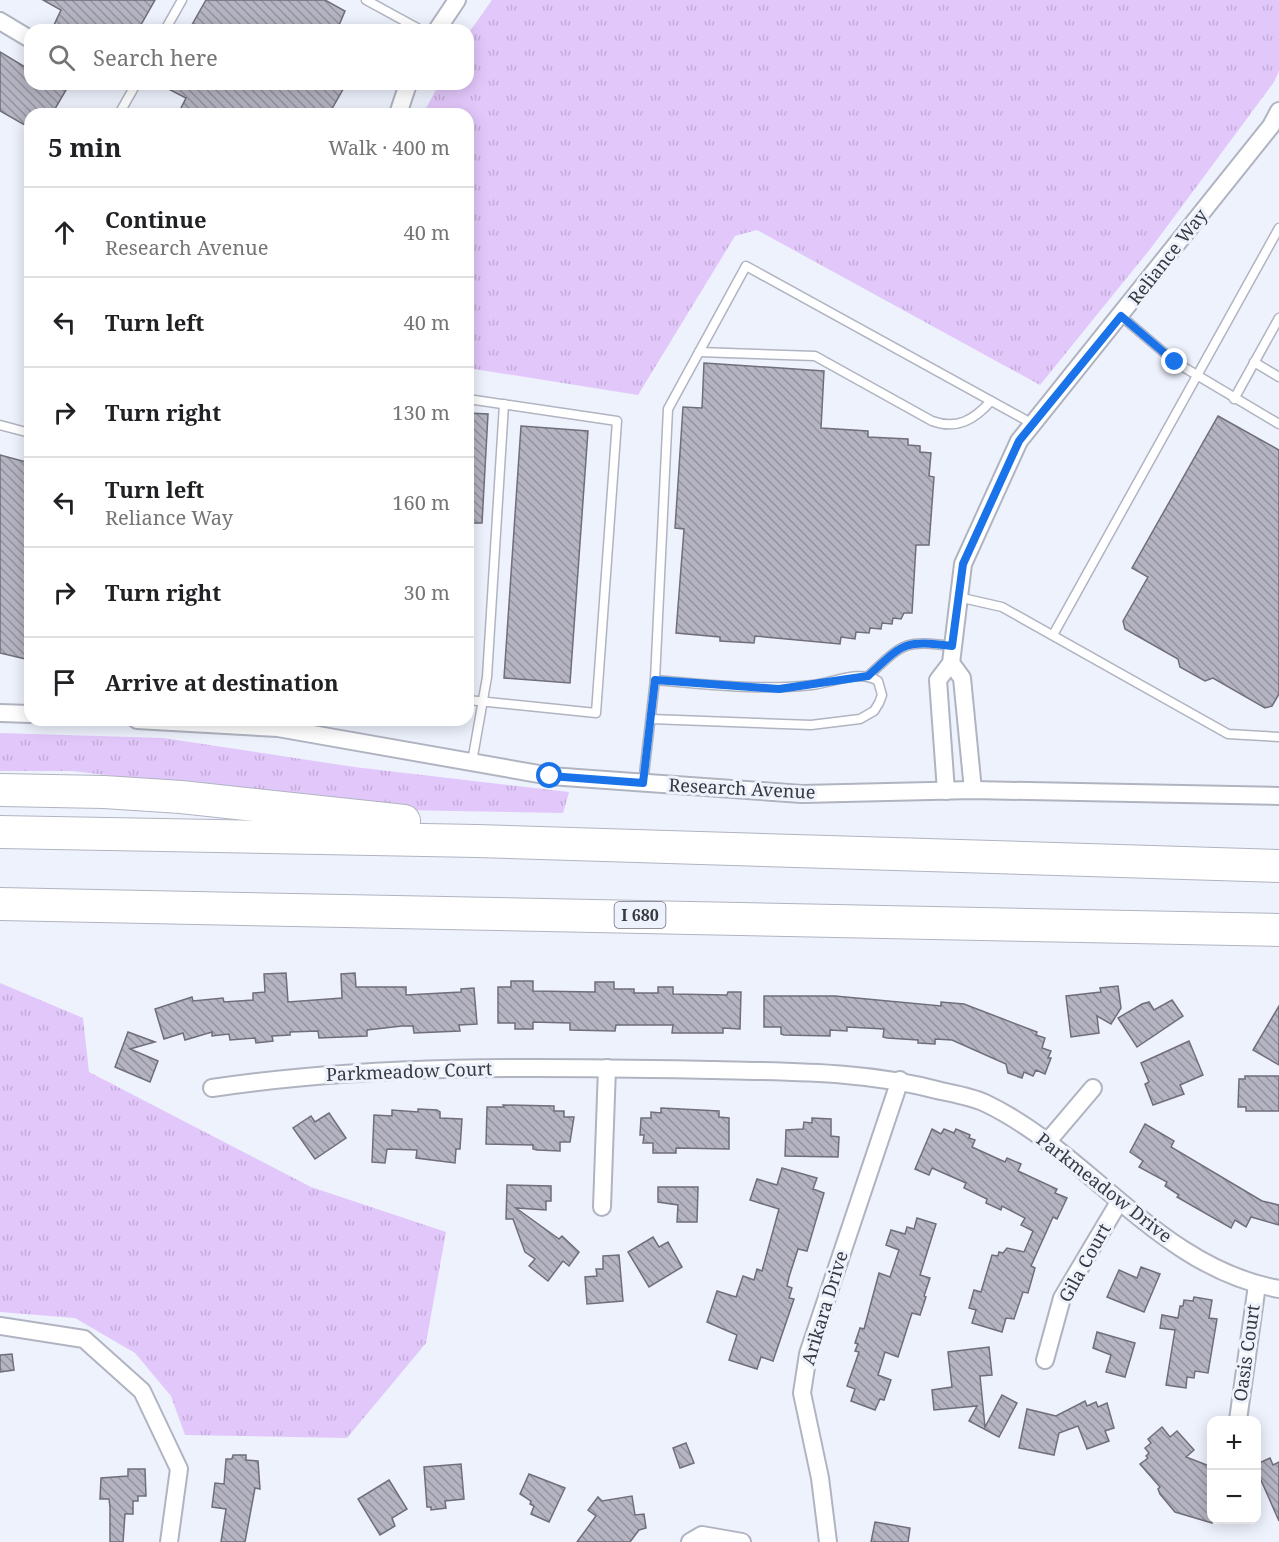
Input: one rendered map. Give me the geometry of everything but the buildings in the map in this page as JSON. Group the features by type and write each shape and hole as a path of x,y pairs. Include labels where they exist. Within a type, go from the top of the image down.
{"highway":[{"path":"0,790 104,792 181,797 410,822 442,827 477,841"},
{"path":"0,832 477,841 1279,866"},
{"name":"I 680","path":"0,904 713,916 1279,930"},
{"path":"0,915 149,907"}],"street":[{"path":"441,24 455,1"},
{"path":"0,21 24,35"},
{"path":"400,108 406,90"},
{"name":"Reliance Way","path":"946,791 938,680 951,655 963,564 1019,441 1271,126 1279,111"},
{"path":"951,655 962,678 973,790"},
{"path":"0,712 24,714"},
{"name":"Research Avenue","path":"288,726 550,776 643,783 802,794 973,790 1279,796"},
{"path":"602,1207 607,1068"},
{"name":"Parkmeadow Drive","path":"607,1068 829,1072 900,1080 983,1102 1048,1141 1119,1202 1187,1253 1257,1285 1279,1290"},
{"name":"Parkmeadow Court","path":"213,1089 293,1076 434,1069 607,1068"},
{"name":"Arikara Drive","path":"828,1542 820,1478 802,1393 808,1354 900,1080"},
{"path":"1048,1141 1093,1088"},
{"name":"Gila Court","path":"1045,1360 1062,1298 1119,1202"},
{"name":"Oasis Court","path":"1239,1416 1257,1285"},
{"path":"0,1326 84,1339 142,1391 179,1469 169,1542"},
{"path":"690,1542 702,1535 742,1542"}],"lane":[{"path":"168,24 182,0"},
{"path":"366,0 410,24"},
{"path":"122,108 133,90"},
{"path":"1053,635 1279,228"},
{"path":"643,783 655,680 668,410 746,266 1033,424"},
{"path":"1121,316 1175,362 1279,424"},
{"path":"1234,399 1279,318"},
{"path":"699,352 815,356 945,426 961,424 977,416 991,401"},
{"path":"1254,362 1279,377"},
{"path":"474,400 617,421 596,713 474,701"},
{"path":"472,762 487,677 504,404"},
{"path":"0,425 24,431"},
{"path":"958,597 1002,607 1228,734 1279,737"},
{"path":"868,676 889,656 912,642 951,655"},
{"path":"651,719 811,725 860,718 874,711 882,695 878,681 868,676 779,689 655,680"}],"green space":[{"path":"492,0 1279,0 1279,71 1274,82 1151,248 1040,385 757,230 735,236 638,395 474,369 474,108 426,108 436,90 474,90 474,26"},
{"path":"0,733 163,738 354,767 569,792 563,813 398,810 72,771 0,771"},
{"path":"0,983 83,1018 89,1072 311,1187 446,1232 426,1343 347,1438 185,1435 171,1396 135,1353 75,1318 0,1312"}],"route":[{"path":"550,776 643,783 655,680 779,689 828,684 861,675 868,676 889,656 912,642 952,646 963,564 1019,441 1121,316 1175,362"}]}
